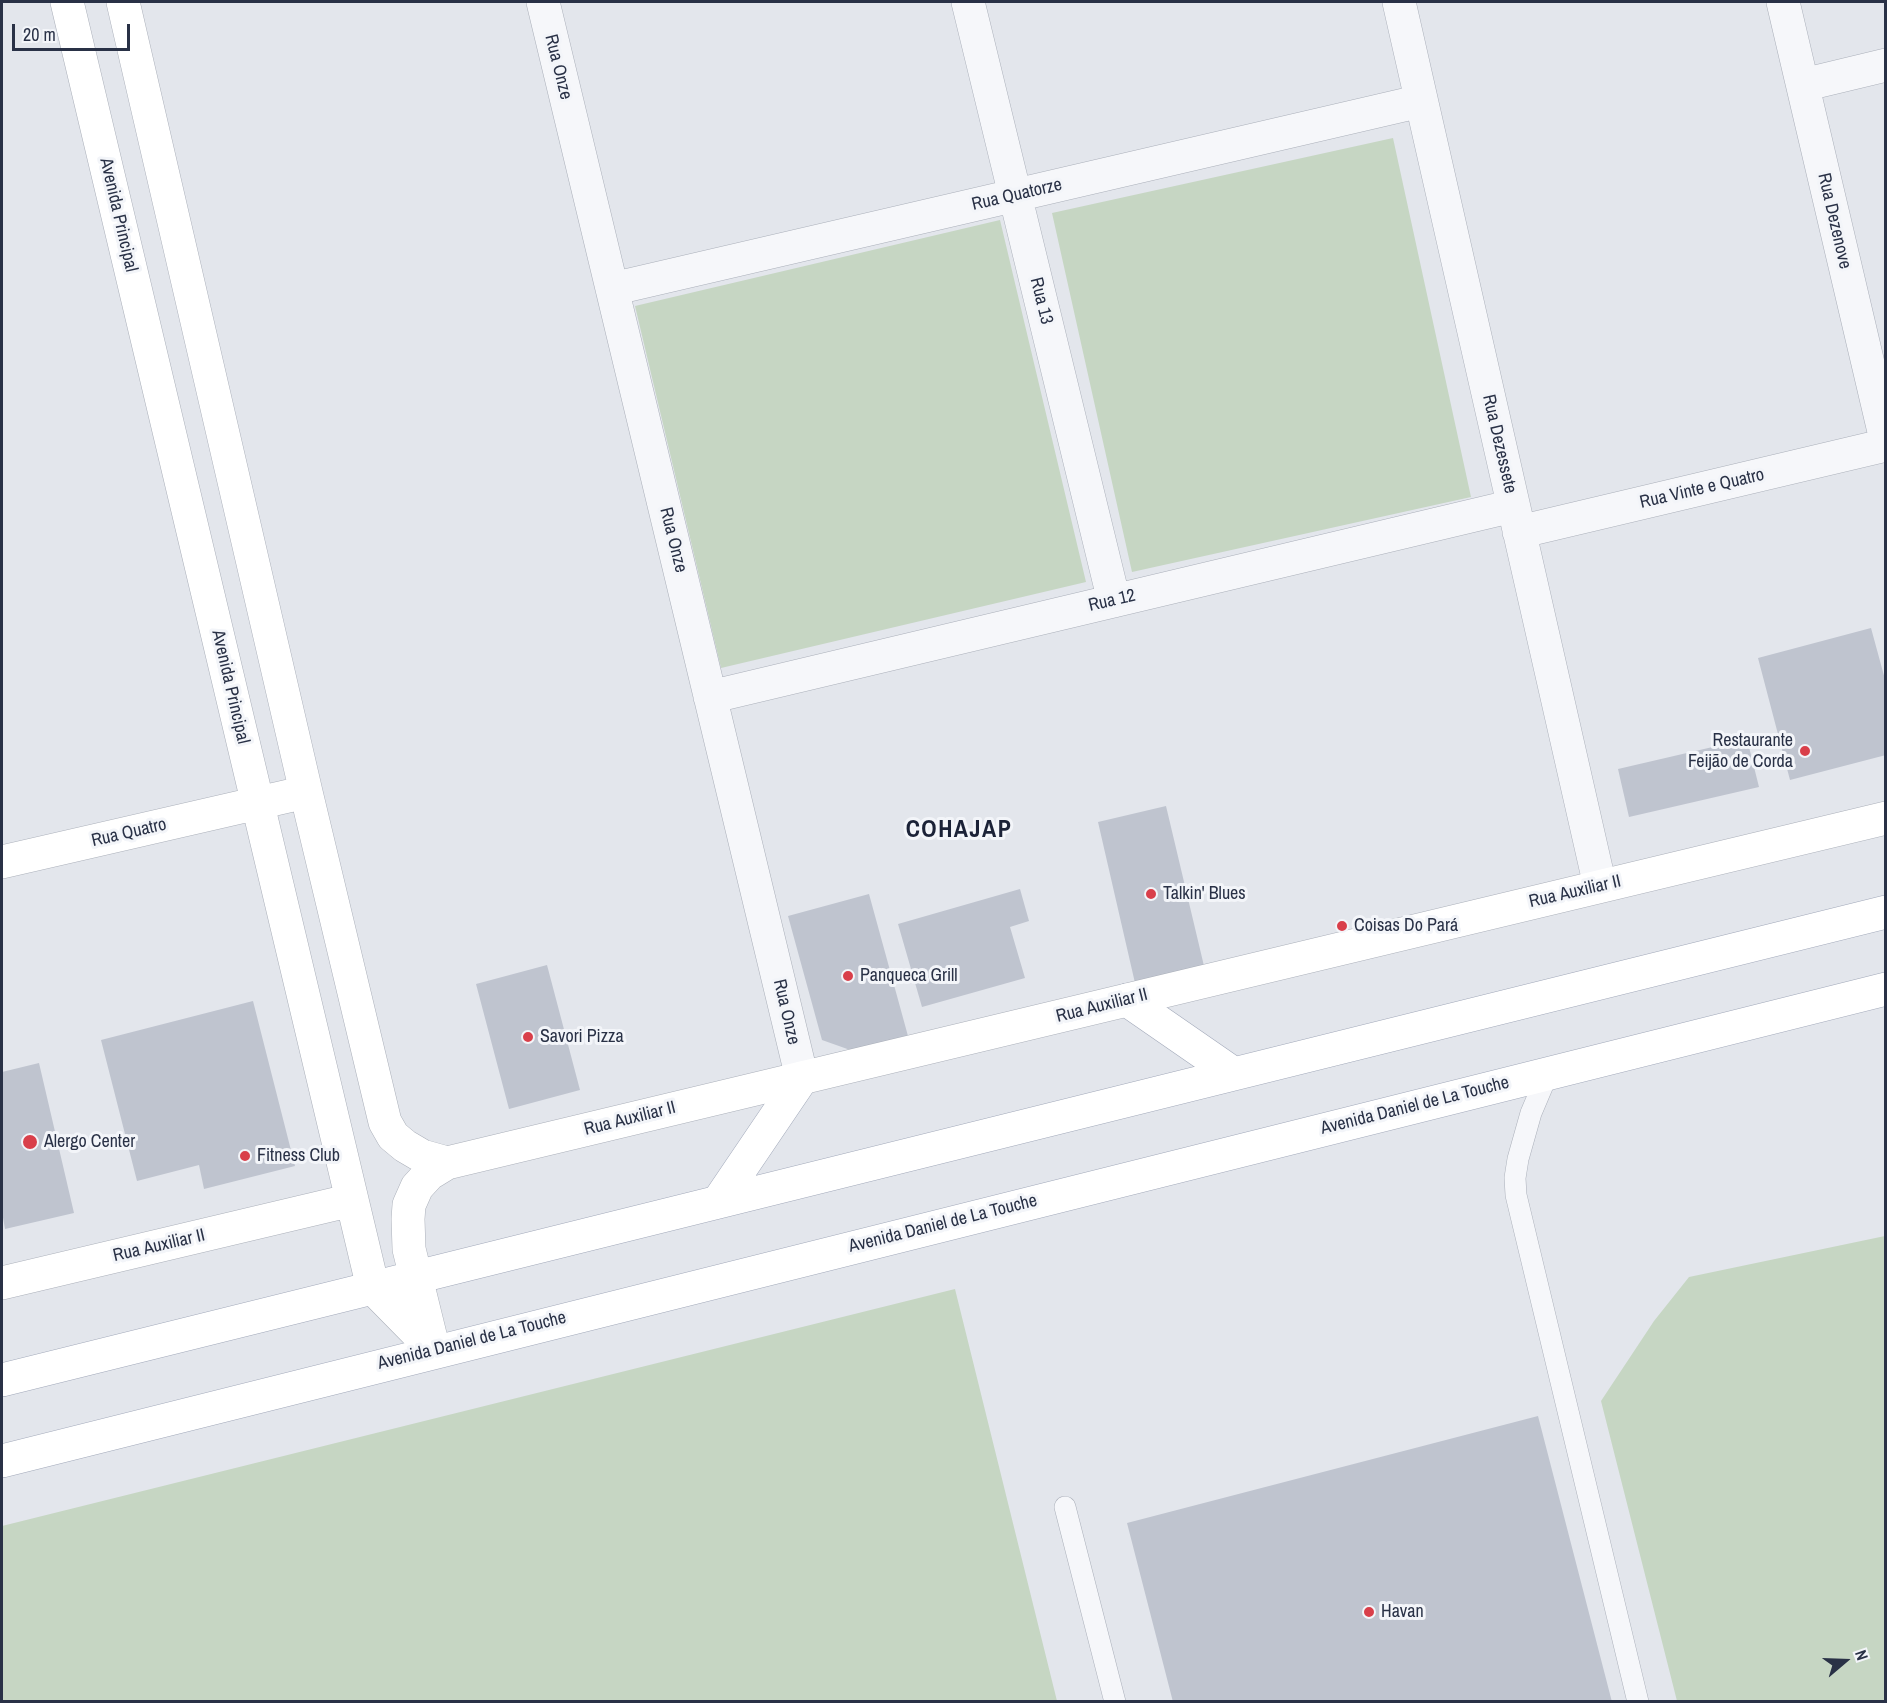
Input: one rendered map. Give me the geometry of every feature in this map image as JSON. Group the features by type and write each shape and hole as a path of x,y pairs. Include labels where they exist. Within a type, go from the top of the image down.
{"street":[{"name":"Avenida Principal","path":"67,2 373,1288"},
{"path":"123,2 385,1122 393,1136 405,1146 422,1156 447,1163"},
{"name":"Rua Onze","path":"543,2 802,1078"},
{"name":"Rua 13","path":"968,2 1114,601"},
{"name":"Rua Dezessete","path":"1399,2 1600,886"},
{"name":"Rua Dezenove","path":"1783,2 1886,440"},
{"path":"1803,85 1886,64"},
{"name":"Rua Quatorze","path":"612,289 1421,101"},
{"name":"Rua Vinte e Quatro","path":"1516,519 1886,445"},
{"name":"Rua 12","path":"710,697 1114,601 1516,519"},
{"name":"Rua Quatro","path":"2,862 306,792"},
{"name":"Rua Auxiliar II","path":"434,1351 407,1233 412,1195 422,1181 447,1163 1886,818"},
{"path":"2,1380 1886,912"},
{"name":"Avenida Daniel de La Touche","path":"2,1461 1886,988"},
{"path":"1127,1000 1234,1074"},
{"path":"718,1202 802,1078"},
{"name":"Rua Auxiliar II","path":"2,1283 352,1200"},
{"path":"373,1288 434,1351"}],"lane":[{"path":"1548,1073 1531,1113 1521,1148 1515,1178 1516,1195 1638,1701"},
{"path":"1065,1507 1115,1701"}],"green space":[{"path":"1393,138 1471,497 1132,572 1052,213"},
{"path":"1000,220 1086,582 721,668 635,306"},
{"path":"1885,1236 1885,1701 1677,1701 1601,1401 1654,1321 1689,1277"},
{"path":"955,1289 1057,1701 2,1701 2,1526"}],"building":[{"path":"1871,628 1886,683 1886,755 1790,780 1758,658"},
{"path":"1747,739 1759,787 1629,817 1618,769"},
{"name":"Talkin' Blues","path":"1166,806 1204,966 1135,983 1098,822"},
{"path":"1020,889 1029,921 1010,927 1025,978 922,1007 898,924"},
{"name":"Panqueca Grill","path":"869,894 908,1036 853,1051 822,1040 788,916"},
{"name":"Savori Pizza","path":"547,965 580,1090 509,1109 476,984"},
{"path":"253,1001 295,1166 204,1189 199,1165 137,1181 101,1040"},
{"name":"Alergo Center","path":"39,1063 74,1213 5,1229 2,1212 2,1072"},
{"name":"Havan","path":"1538,1416 1612,1702 1173,1702 1127,1523"}],"place":[{"name":"Restaurante Feijão de Corda","path":"1805,751"},
{"name":"Talkin' Blues","path":"1151,894"},
{"name":"Coisas Do Pará","path":"1342,926"},
{"name":"Panqueca Grill","path":"848,976"},
{"name":"Savori Pizza","path":"528,1037"},
{"name":"Alergo Center","path":"30,1142"},
{"name":"Fitness Club","path":"245,1156"},
{"name":"Havan","path":"1369,1612"}],"district":[{"name":"COHAJAP","path":"959,831"}]}
